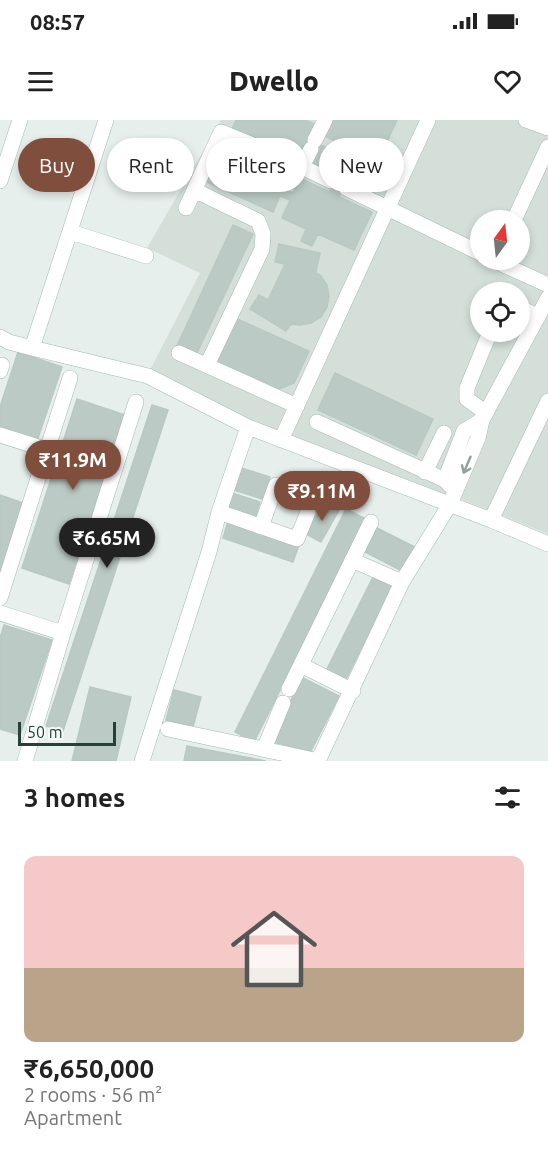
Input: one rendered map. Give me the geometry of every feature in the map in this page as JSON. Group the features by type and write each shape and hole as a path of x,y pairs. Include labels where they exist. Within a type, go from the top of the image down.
{"street":[{"path":"0,181 20,120"},
{"path":"32,348 106,120"},
{"path":"307,157 325,120"},
{"path":"281,440 428,120"},
{"path":"526,120 548,128"},
{"path":"218,138 221,132 235,138"},
{"path":"519,210 548,147"},
{"path":"206,164 194,190 258,221 263,234 262,249 207,365"},
{"path":"186,208 193,192"},
{"path":"352,192 470,248"},
{"path":"71,232 146,256"},
{"path":"516,270 548,285"},
{"path":"168,729 318,761 353,691 402,582 450,492 464,431 484,416 548,298"},
{"path":"530,312 538,316"},
{"path":"0,337 9,342 148,376 248,427 281,440 450,492"},
{"path":"484,416 467,399 467,388 486,342"},
{"path":"179,353 297,406"},
{"path":"0,598 70,378"},
{"path":"25,761 136,402"},
{"path":"491,520 548,402"},
{"path":"317,422 425,472 491,520 548,544"},
{"path":"142,761 219,512 248,427"},
{"path":"425,472 444,433"},
{"path":"0,435 48,450"},
{"path":"261,527 276,485"},
{"path":"219,512 297,539 310,507"},
{"path":"264,749 301,664 371,522"},
{"path":"352,560 402,582"},
{"path":"0,613 63,633"},
{"path":"301,664 353,691"}],"shaded area":[{"path":"221,120 548,120 548,534 456,497 379,475 257,426 150,370 200,273 147,248 179,192 194,192 194,167 206,146 206,192 307,192 307,138 211,138"}],"building":[{"path":"236,120 305,120 314,124 307,139 252,138 232,129"},
{"path":"332,120 397,120 389,138 328,138 324,136"},
{"path":"307,139 319,144 319,169 310,165 317,149 307,145"},
{"path":"307,181 319,187 319,192 341,192 339,197 372,212 354,250 318,234 312,246 301,241 306,229 282,218 290,200 280,196 273,212 229,192 307,192"},
{"path":"233,225 253,234 196,355 177,346"},
{"path":"279,244 320,253 316,271 312,270 321,276 327,285 329,296 327,307 321,317 311,323 291,324 286,331 250,309 259,295 268,300 285,264 275,262"},
{"path":"235,318 309,351 294,383 277,390 215,362"},
{"path":"18,352 62,367 37,441 0,429 0,407"},
{"path":"335,373 433,419 416,455 318,410"},
{"path":"77,399 125,415 69,584 22,568"},
{"path":"152,405 168,410 63,731 46,726"},
{"path":"241,468 270,477 262,499 234,490"},
{"path":"232,493 260,502 254,522 225,513"},
{"path":"0,495 23,503 0,571"},
{"path":"324,502 339,510 321,542 306,534"},
{"path":"346,509 366,519 254,742 235,732"},
{"path":"228,521 299,545 293,562 223,538"},
{"path":"377,528 415,547 402,571 365,552"},
{"path":"374,575 393,585 345,681 326,671"},
{"path":"4,625 52,640 20,735 0,729 0,638"},
{"path":"301,677 339,696 311,751 273,742"},
{"path":"90,687 131,697 116,761 72,761"},
{"path":"174,690 201,697 193,727 166,720"},
{"path":"187,746 266,761 184,761"}]}
